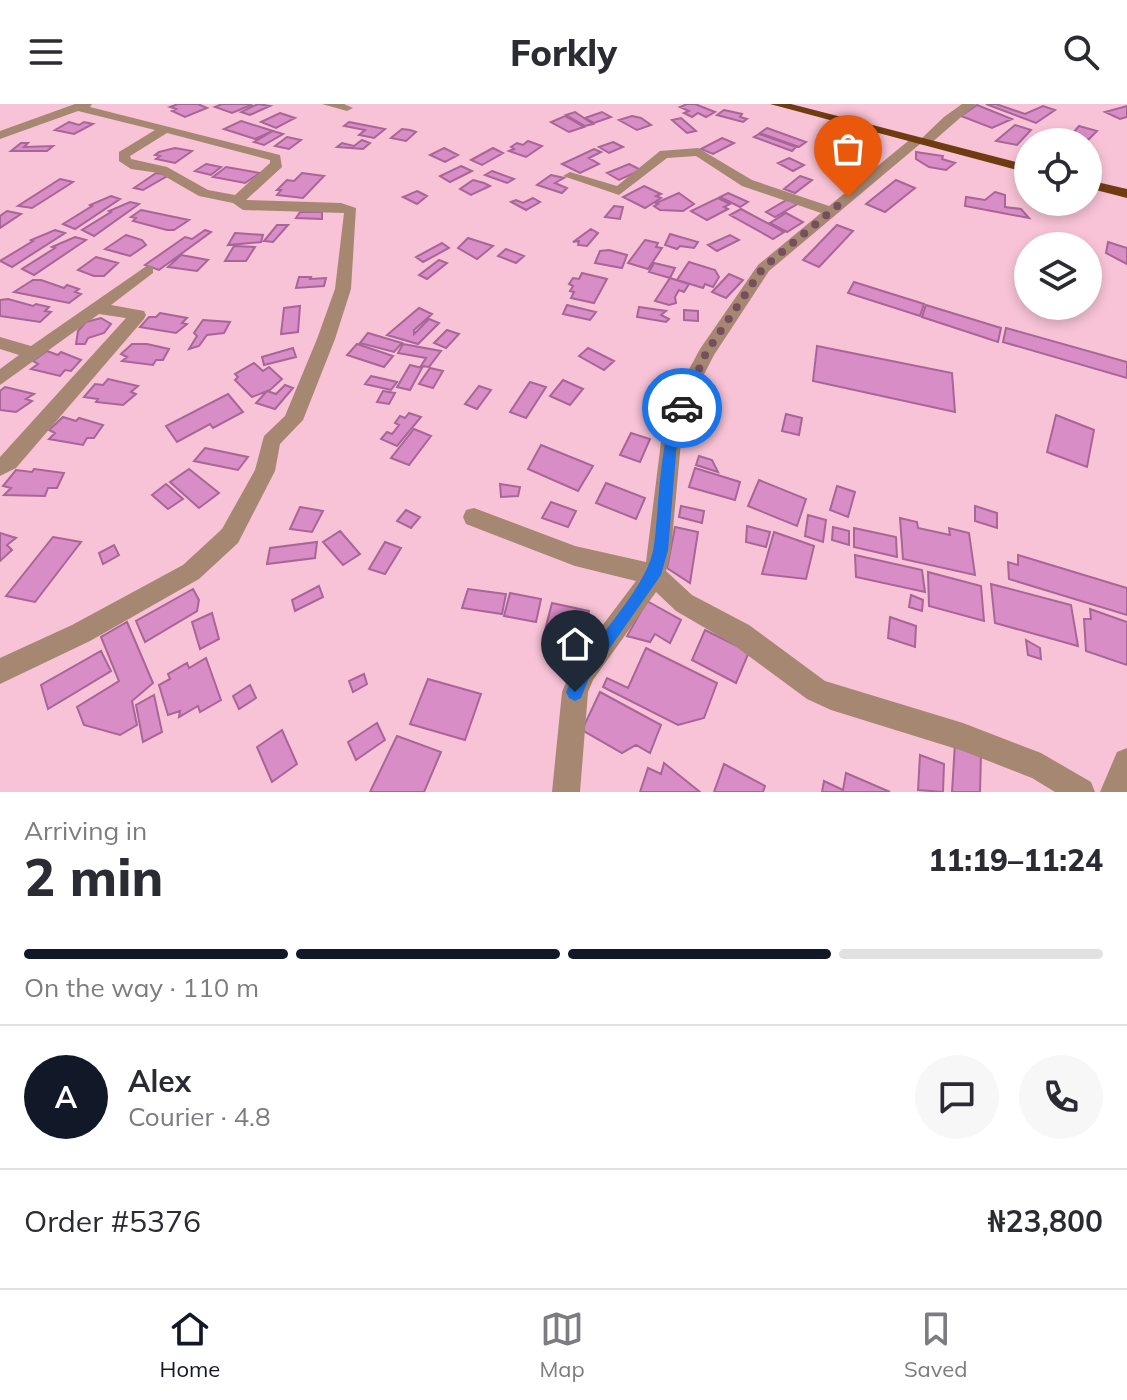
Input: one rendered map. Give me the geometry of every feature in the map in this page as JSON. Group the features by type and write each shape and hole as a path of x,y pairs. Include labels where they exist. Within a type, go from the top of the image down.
{"highway":[{"path":"776,104 1014,165"},
{"path":"1102,188 1127,194"}],"street":[{"path":"33,104 55,115"},
{"path":"328,104 347,108"},
{"path":"566,792 575,692 583,672 654,575 660,550 671,442 688,388 711,344 763,268 829,211 970,104"},
{"path":"0,135 82,105 164,130 276,158 277,164 238,200"},
{"path":"3,667 81,633 203,563 230,536 265,471 271,441 293,420 343,289 353,214 341,207 243,206 238,200 204,193 162,170 125,161 123,155 164,130"},
{"path":"570,176 619,191 664,154 698,152 747,183 829,211"},
{"path":"0,378 148,270"},
{"path":"0,468 30,439 138,315 96,308"},
{"path":"0,343 32,353"},
{"path":"474,517 575,556 654,575 684,603 740,634 816,690 840,701 963,737 1041,767 1081,792"},
{"path":"1114,792 1127,762"}],"building":[{"path":"198,104 207,108 185,117 172,111 176,109 170,107"},
{"path":"222,104 251,105 232,113 215,107"},
{"path":"258,104 270,106 250,115 241,112"},
{"path":"687,104 715,112 706,117 698,113 692,117 684,113 689,111 680,107"},
{"path":"986,104 996,104 1025,114 1043,106 1055,110 1036,123"},
{"path":"977,105 1012,119 992,128 961,116"},
{"path":"1127,106 1127,117 1120,119 1105,112"},
{"path":"724,110 742,114 740,117 747,119 743,122 717,115"},
{"path":"575,112 593,124 585,126 566,115"},
{"path":"602,112 611,117 594,123 585,118"},
{"path":"280,113 295,118 276,128 261,122"},
{"path":"565,116 584,127 569,132 551,122"},
{"path":"632,116 651,125 637,130 619,120"},
{"path":"681,118 696,131 687,133 672,120"},
{"path":"241,121 273,131 255,139 224,129"},
{"path":"69,122 93,124 74,134 55,130"},
{"path":"349,122 385,129 374,138 359,135 365,130 344,126"},
{"path":"1015,125 1025,128 1014,128 1014,144 996,141"},
{"path":"767,128 806,142 799,147 760,133"},
{"path":"402,129 416,132 406,141 391,138"},
{"path":"273,131 283,134 264,145 254,142"},
{"path":"759,134 796,147 792,151 754,137"},
{"path":"287,137 301,140 289,149 275,146"},
{"path":"722,138 734,143 713,154 701,149"},
{"path":"362,140 370,143 363,149 337,147 342,143 354,146"},
{"path":"528,141 542,146 526,157 509,151 517,143 523,145"},
{"path":"613,142 623,147 609,153 599,147"},
{"path":"21,143 28,143 24,147 53,146 47,151 11,151"},
{"path":"175,148 192,151 175,163 156,159 160,156 155,155 159,152"},
{"path":"444,148 458,155 445,162 430,155"},
{"path":"493,148 503,153 482,165 471,160"},
{"path":"594,149 601,152 589,158 599,164 580,173 562,164"},
{"path":"916,152 943,156 942,159 955,163 946,170 929,167 916,159"},
{"path":"789,158 804,165 793,171 778,163"},
{"path":"206,164 221,167 211,175 195,171"},
{"path":"629,164 641,170 619,180 607,173"},
{"path":"461,166 472,171 450,182 440,176"},
{"path":"226,167 260,173 245,183 213,177"},
{"path":"855,167 864,170 853,182 843,178"},
{"path":"492,171 514,179 507,183 485,175"},
{"path":"156,173 169,175 143,190 134,188"},
{"path":"302,173 324,176 303,198 277,195 281,190 277,190 287,180 294,181"},
{"path":"551,175 564,178 555,183 567,188 562,193 537,185"},
{"path":"800,176 812,180 795,193 784,189"},
{"path":"60,179 73,182 32,208 18,206"},
{"path":"473,180 490,186 471,195 460,189"},
{"path":"896,180 915,188 885,212 866,204"},
{"path":"644,186 661,194 656,196 661,198 645,208 623,197"},
{"path":"417,191 427,196 417,204 403,197"},
{"path":"995,192 1005,195 1005,207 1014,208 1014,215 965,206 966,197 985,200"},
{"path":"679,193 694,204 683,211 660,210 654,206 656,203"},
{"path":"728,193 748,202 740,207 720,197"},
{"path":"111,196 120,199 75,229 63,224 90,205"},
{"path":"533,198 540,202 526,210 511,202 516,200 523,203"},
{"path":"718,198 730,204 724,207 728,209 707,220 691,211"},
{"path":"790,198 799,203 775,217 766,212"},
{"path":"130,202 139,204 94,236 82,230 109,211"},
{"path":"614,206 623,207 620,219 605,217"},
{"path":"741,209 784,232 773,239 730,215"},
{"path":"141,210 189,220 174,230 167,230 133,221 136,218 131,217"},
{"path":"7,211 21,214 0,228 0,216"},
{"path":"300,212 322,212 322,219 296,218"},
{"path":"786,213 803,222 787,232 770,223"},
{"path":"277,225 288,225 273,242 264,241"},
{"path":"837,225 853,231 819,267 803,260"},
{"path":"591,229 598,233 587,246 578,245 579,241 573,242"},
{"path":"55,230 65,233 12,267 0,261 31,240"},
{"path":"205,230 211,232 159,270 145,265 185,237 192,239"},
{"path":"235,233 263,235 261,242 228,245"},
{"path":"670,234 698,242 694,248 680,246 677,249 665,245"},
{"path":"126,235 142,240 146,245 130,256 105,249"},
{"path":"730,235 739,240 717,251 708,245"},
{"path":"75,237 86,240 34,275 22,269 55,248 52,247"},
{"path":"468,238 493,246 477,259 458,248"},
{"path":"645,240 658,243 656,247 662,248 648,269 628,263"},
{"path":"1108,242 1127,248 1127,264 1106,253"},
{"path":"442,243 449,248 423,262 416,257"},
{"path":"234,246 255,247 246,261 225,261"},
{"path":"506,249 524,256 516,263 498,256"},
{"path":"600,251 627,255 622,268 595,263"},
{"path":"181,255 208,260 197,271 168,267"},
{"path":"96,257 118,263 104,276 78,270"},
{"path":"439,260 447,263 427,279 419,275"},
{"path":"689,262 715,270 719,277 713,287 705,284 703,288 677,280"},
{"path":"654,263 675,268 670,278 649,272"},
{"path":"582,273 607,279 594,303 571,298 574,292 570,291 573,286 569,284 573,278 579,279"},
{"path":"729,274 743,280 726,298 712,292"},
{"path":"299,277 326,278 324,286 296,288"},
{"path":"670,278 689,284 684,292 679,290 676,303 669,305 655,301"},
{"path":"33,280 64,288 67,285 79,289 75,292 81,294 69,303 14,292"},
{"path":"854,282 924,304 920,316 848,293"},
{"path":"0,300 49,307 45,311 51,312 40,322 0,316"},
{"path":"567,305 596,312 590,320 563,314"},
{"path":"926,305 1001,328 998,342 922,317"},
{"path":"300,306 298,332 281,334 284,308"},
{"path":"639,307 666,311 661,315 669,319 666,322 637,317"},
{"path":"419,308 432,314 414,330 414,334 429,319 439,323 418,344 387,335"},
{"path":"684,310 698,311 698,321 684,320"},
{"path":"160,313 187,318 182,323 187,324 176,333 140,327 149,317"},
{"path":"101,318 111,324 104,333 88,338 85,344 76,344 78,331 86,322"},
{"path":"203,320 230,322 224,333 207,335 199,346 189,349 197,336 194,333"},
{"path":"1006,328 1127,362 1127,378 1003,342"},
{"path":"447,330 459,334 446,348 434,343"},
{"path":"368,333 402,343 394,352 360,343"},
{"path":"132,344 169,349 163,360 156,360 153,365 122,361 127,357 121,354"},
{"path":"357,344 393,356 384,367 347,355"},
{"path":"403,344 441,351 429,367 421,366 426,358 398,353"},
{"path":"817,346 952,373 955,412 813,381"},
{"path":"293,348 296,357 264,365 262,357"},
{"path":"588,348 614,361 604,370 579,356"},
{"path":"47,351 58,355 61,352 81,360 71,371 65,370 60,376 31,369 38,364 33,361"},
{"path":"254,363 263,371 269,367 282,379 270,390 252,397 235,380 238,377 235,374"},
{"path":"410,365 422,368 410,390 397,387"},
{"path":"430,368 443,371 433,388 419,384"},
{"path":"371,376 397,382 391,390 365,384"},
{"path":"108,379 138,386 131,392 136,394 123,405 96,402 98,399 84,397 95,384 103,385"},
{"path":"563,380 583,389 570,405 550,396"},
{"path":"530,382 546,387 526,418 510,412"},
{"path":"666,382 675,384 668,403 646,397 650,387 663,390"},
{"path":"285,385 293,388 275,409 256,403 267,391 276,394"},
{"path":"479,386 491,390 477,409 465,404"},
{"path":"5,387 34,394 26,399 32,401 16,412 0,410 0,391"},
{"path":"383,391 395,393 389,404 377,402"},
{"path":"228,394 243,412 213,428 210,424 177,442 166,426"},
{"path":"409,413 421,417 397,446 381,439 387,432 392,434 399,425 395,423 400,416 405,418"},
{"path":"786,414 802,418 799,435 782,431"},
{"path":"1056,415 1094,430 1087,467 1047,452"},
{"path":"63,417 103,425 94,438 87,438 83,445 49,439 55,433 49,430"},
{"path":"414,429 431,436 409,465 391,458"},
{"path":"631,433 650,439 640,462 620,455"},
{"path":"541,445 593,466 578,491 528,469"},
{"path":"205,448 248,457 238,470 194,461"},
{"path":"699,456 712,460 718,472 696,465"},
{"path":"695,468 740,482 735,500 689,487"},
{"path":"34,469 64,473 57,488 48,488 45,496 4,495 11,488 3,486 16,470 32,472"},
{"path":"189,469 219,493 199,508 170,482"},
{"path":"759,480 806,499 797,526 748,506"},
{"path":"606,483 645,498 636,519 596,503"},
{"path":"166,484 183,499 168,509 152,495"},
{"path":"500,484 520,487 518,496 501,497"},
{"path":"837,486 855,492 848,517 830,510"},
{"path":"551,502 576,511 568,527 542,518"},
{"path":"681,506 704,511 702,523 679,517"},
{"path":"975,506 997,513 997,528 975,521"},
{"path":"300,507 323,511 312,532 290,529"},
{"path":"406,510 420,517 411,528 397,521"},
{"path":"808,515 826,520 823,542 805,536"},
{"path":"900,518 917,522 918,528 950,535 949,528 969,533 975,575 903,559"},
{"path":"747,526 770,532 766,547 746,542"},
{"path":"675,527 698,532 690,583 667,568"},
{"path":"833,527 849,531 849,545 832,540"},
{"path":"854,528 896,537 897,557 854,547"},
{"path":"340,531 360,554 343,565 323,542"},
{"path":"774,532 814,546 806,579 762,574"},
{"path":"0,533 16,538 7,545 12,550 0,561"},
{"path":"53,537 81,542 35,602 6,596"},
{"path":"317,542 315,558 267,564 270,548"},
{"path":"385,542 401,548 385,574 369,569"},
{"path":"114,545 119,555 103,564 99,553"},
{"path":"855,555 922,570 925,592 856,577"},
{"path":"1018,555 1127,588 1127,615 1009,579 1008,562 1018,565"},
{"path":"928,572 981,586 984,621 929,606"},
{"path":"991,584 1071,605 1078,646 995,623"},
{"path":"319,586 323,597 295,611 292,600"},
{"path":"193,589 199,600 197,611 145,642 136,621"},
{"path":"468,589 506,594 502,614 462,608"},
{"path":"510,593 541,599 536,622 504,616"},
{"path":"911,595 923,600 922,611 909,607"},
{"path":"647,601 681,620 670,643 655,634 650,642 627,636"},
{"path":"552,603 589,611 582,643 544,634"},
{"path":"1090,609 1127,622 1127,665 1086,651 1084,619 1091,619"},
{"path":"212,613 219,639 200,649 192,622"},
{"path":"890,617 916,626 915,647 888,638"},
{"path":"127,622 153,683 132,701 137,725 120,735 84,725 77,707 119,681 101,637"},
{"path":"705,630 749,652 736,683 692,660"},
{"path":"1026,640 1040,648 1041,659 1028,655"},
{"path":"646,648 717,683 704,718 678,725 603,687 607,678 628,688"},
{"path":"101,651 111,671 48,709 41,685"},
{"path":"206,658 221,700 200,712 198,706 179,717 180,711 168,715 159,685 170,679 168,674 187,663 189,668"},
{"path":"364,674 367,684 353,692 349,681"},
{"path":"428,679 481,694 465,740 410,724"},
{"path":"250,685 256,698 239,709 233,696"},
{"path":"600,692 661,725 650,753 636,745 622,753 582,730"},
{"path":"154,695 162,732 143,742 136,705"},
{"path":"377,723 385,740 356,760 348,742"},
{"path":"282,730 297,764 272,782 257,747"},
{"path":"397,736 441,752 424,792 370,792"},
{"path":"955,743 981,754 980,792 952,792"},
{"path":"920,755 944,764 943,792 918,790"},
{"path":"664,763 700,792 640,792 648,768 661,774"},
{"path":"724,764 765,786 763,792 714,792"},
{"path":"846,773 890,792 822,792 824,781 843,790"}],"way so far":[{"path":"682,408 688,388 706,353 763,268 801,233 848,197"}],"route":[{"path":"575,692 583,672 654,575 660,550 671,442 682,408"}]}
